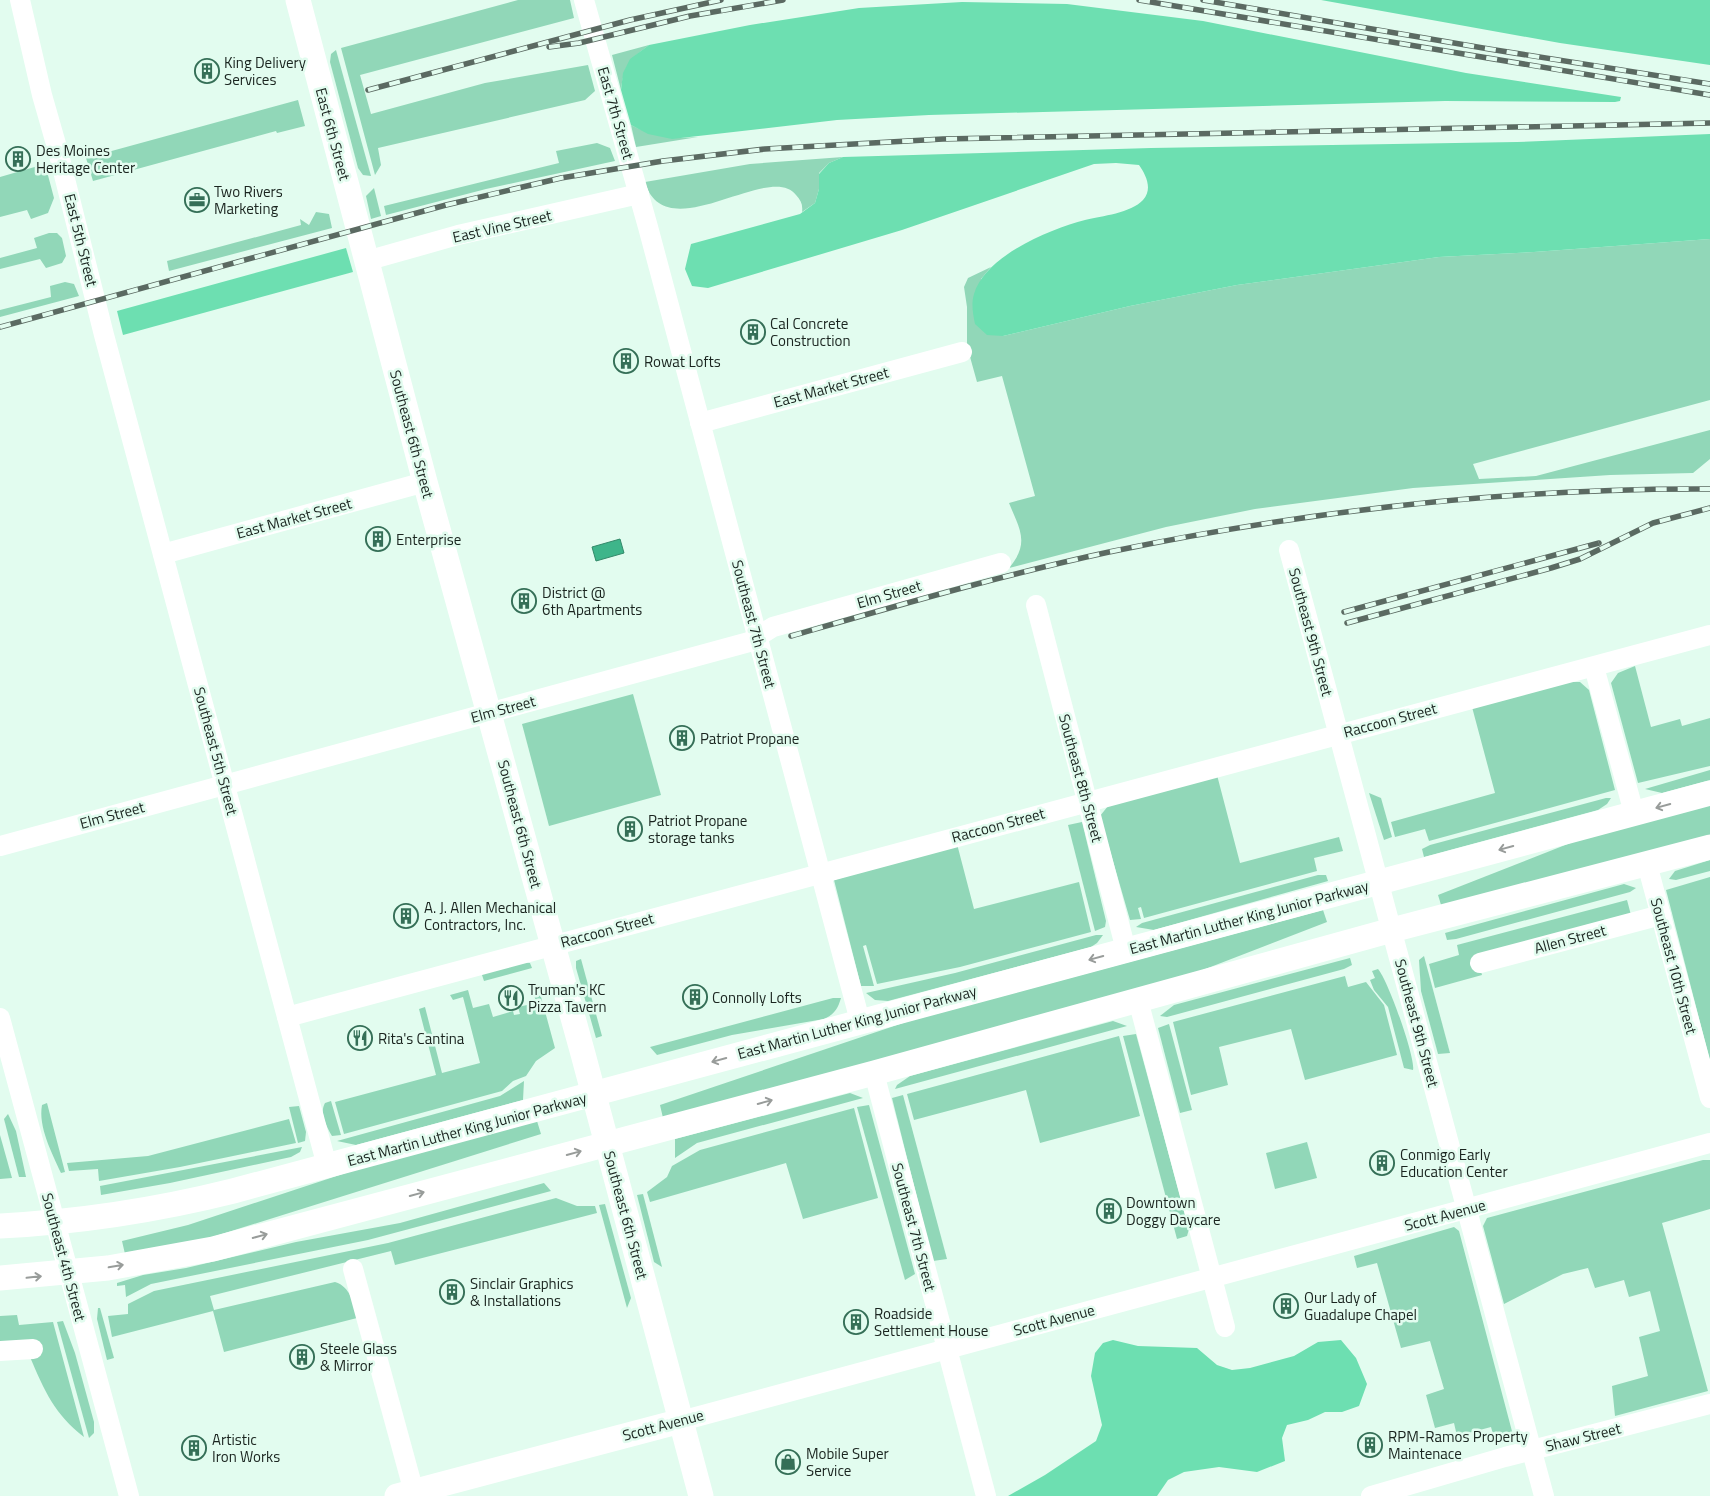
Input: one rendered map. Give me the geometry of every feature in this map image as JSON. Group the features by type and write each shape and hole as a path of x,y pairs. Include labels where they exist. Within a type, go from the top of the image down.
{"main road":[{"name":"East 6th Street","path":"298,0 367,265"},
{"name":"Southeast 6th Street","path":"367,265 594,1095 701,1496"},
{"name":"East Martin Luther King Junior Parkway","path":"0,1226 54,1223 196,1200 594,1095 860,1021 1710,793"},
{"path":"0,1278 68,1273 213,1249 874,1073 1392,930 1710,847"},
{"name":"Scott Avenue","path":"408,1495 681,1420"}],"street":[{"name":"East 5th Street","path":"20,0 42,95 104,335"},
{"name":"East 7th Street","path":"584,0 648,227"},
{"name":"East Vine Street","path":"367,265 458,235 638,194"},
{"name":"Southeast 7th Street","path":"648,227 860,1021"},
{"name":"Southeast 5th Street","path":"104,335 327,1166"},
{"name":"East Market Street","path":"700,423 962,352"},
{"name":"East Market Street","path":"163,554 425,482"},
{"name":"Southeast 9th Street","path":"1289,550 1544,1496"},
{"name":"Elm Street","path":"0,846 749,642 773,627 1001,563"},
{"name":"Southeast 8th Street","path":"1036,605 1126,950"},
{"name":"Raccoon Street","path":"287,1017 1710,635"},
{"path":"1594,667 1634,813"},
{"name":"Southeast 10th Street","path":"1647,864 1710,1098"},
{"name":"Allen Street","path":"1480,963 1661,915"},
{"path":"1138,1000 1226,1327"},
{"name":"Southeast 4th Street","path":"0,1018 129,1496"},
{"name":"Southeast 7th Street","path":"874,1073 986,1496"},
{"name":"Scott Avenue","path":"681,1420 1710,1143"},
{"path":"353,1269 408,1495"},
{"path":"0,1351 33,1349"},
{"name":"Shaw Street","path":"1371,1496 1532,1450 1710,1404"}],"shaded area":[{"path":"518,0 570,0 574,18 360,75 371,114 485,83 588,65 595,91 585,100 378,148 381,165 375,175 341,48"},
{"path":"1321,0 1710,0 1710,65 1560,43"},
{"path":"962,2 1067,4 1203,21 1466,73 1621,97 1620,101 1615,102 1445,101 929,115 837,120 672,139 648,134 631,125 621,90 623,73 630,59 649,45 750,25 859,8"},
{"path":"649,45 632,59 626,69 621,90 612,55"},
{"path":"336,50 371,176 363,175 358,168 330,62 331,54"},
{"path":"298,100 305,126 277,133 276,131 93,181 86,158"},
{"path":"631,125 663,136 680,138 698,137 636,147"},
{"path":"1710,134 1710,239 1439,257 1237,285 1130,306 1003,336 987,335 975,324 973,302 980,280 1005,256 1037,237 1071,224 1116,213 1138,204 1143,200 1148,191 1146,178 1139,165 1094,164 902,230 708,288 692,286 685,269 691,244 800,214 815,203 819,189 819,174 829,163 843,157 1151,148 1517,142"},
{"path":"597,143 610,148 615,161 486,189 386,215 384,206 559,163 556,151"},
{"path":"843,157 829,163 819,173 819,189 815,203 802,212 802,205 798,197 783,187 764,188 695,207 673,208 656,201 645,182 750,164"},
{"path":"45,164 54,198 48,213 31,219 27,210 0,217 0,177"},
{"path":"374,188 381,216 371,219 366,196"},
{"path":"316,212 329,214 332,228 169,271 167,261 301,225 300,219 309,225"},
{"path":"49,233 57,233 62,238 66,256 62,263 46,268 40,259 0,269 0,258 37,248 34,238"},
{"path":"1710,239 1710,400 1473,464 1479,479 1536,476 1710,430 1710,459 1693,473 1610,475 1413,488 1255,509 1166,527 1009,568 1019,551 1021,536 1009,503 1035,496 1002,376 977,382 967,346 967,307 964,287 968,278 991,267 981,279 1003,336 1130,306 1237,285 1439,257"},
{"path":"346,248 353,272 123,335 117,311"},
{"path":"65,282 74,284 79,296 0,317 0,310 51,297 50,286"},
{"path":"620,539 624,553 596,561 592,547"},
{"path":"1635,666 1651,727 1680,719 1682,726 1710,718 1710,766 1638,783 1611,683 1618,673"},
{"path":"1567,682 1580,682 1589,690 1615,790 1429,841 1425,829 1395,837 1391,822 1495,793 1472,707"},
{"path":"633,694 661,795 549,826 522,724"},
{"path":"1710,770 1710,780 1662,793 1645,789"},
{"path":"1217,775 1240,863 1339,837 1343,851 1314,858 1317,871 1144,918 1141,907 1138,908 1141,919 1130,920 1100,816 1108,806"},
{"path":"1369,793 1381,798 1392,837 1384,840"},
{"path":"1611,798 1607,804 1598,810 1424,857 1422,849 1430,845"},
{"path":"1710,804 1710,835 1442,908 1438,895 1583,838"},
{"path":"1082,822 1106,921 1105,927 1095,931 1068,825"},
{"path":"957,844 974,909 1079,882 1091,932 960,967 877,984 866,945 863,946 874,986 861,986 834,880"},
{"path":"1710,860 1710,871 1676,880 1669,879 1675,871"},
{"path":"1318,875 1326,875 1328,881 1154,930 1136,927 1142,923"},
{"path":"1710,877 1710,1061 1666,890"},
{"path":"1624,884 1636,888 1630,892 1447,940 1445,933"},
{"path":"1627,900 1631,915 1477,957 1482,975 1435,988 1429,964 1459,955 1457,945"},
{"path":"1323,910 1327,922 1182,978 663,1118 660,1105 909,1021"},
{"path":"1096,935 1103,935 1091,947 888,1001 875,1000 866,993 955,973"},
{"path":"1424,956 1450,1053 1438,1054 1421,991 1419,960"},
{"path":"1350,958 1352,965 1344,969 1167,1017 1160,1016 1174,1005"},
{"path":"581,959 602,1036 596,1038 576,968 576,961"},
{"path":"524,962 530,963 532,968 484,981 481,972"},
{"path":"1378,969 1388,988 1400,1020 1410,1051 1413,1070 1404,1068 1388,1007 1374,990 1370,980 1375,978 1372,971"},
{"path":"1345,976 1348,987 1366,982 1384,1005 1397,1055 1305,1080 1291,1029 1219,1047 1228,1085 1191,1095 1173,1022"},
{"path":"468,990 473,1008 489,1004 493,1017 513,1011 514,1015 520,1014 518,1007 536,1003 534,994 540,993 555,1048 536,1061 526,1076 513,1081 502,1091 344,1134 335,1102 436,1075 419,1009 425,1007 442,1073 480,1063 463,997 453,1000 450,995"},
{"path":"833,998 841,998 839,1005 831,1015 824,1019 732,1035 657,1055 650,1047"},
{"path":"1113,1021 1127,1026 895,1089 897,1085 910,1076"},
{"path":"1169,1024 1192,1110 1180,1113 1158,1028"},
{"path":"1136,1034 1189,1229 1187,1236 1177,1239 1123,1036"},
{"path":"1119,1036 1140,1116 1040,1143 1026,1090 914,1120 907,1094"},
{"path":"524,1081 523,1100 356,1145 337,1141 500,1096"},
{"path":"850,1093 863,1098 697,1143 675,1158 675,1139"},
{"path":"903,1095 947,1259 933,1261 892,1098"},
{"path":"331,1101 341,1135 332,1136 324,1120 323,1107 325,1103"},
{"path":"47,1103 65,1172 61,1173 47,1140 42,1122 42,1105"},
{"path":"869,1105 915,1274 905,1280 857,1107"},
{"path":"299,1106 306,1132 305,1141 298,1143 289,1107"},
{"path":"854,1108 878,1198 803,1219 786,1163 650,1202 647,1192 667,1177 672,1166 700,1150"},
{"path":"8,1114 16,1131 26,1177 19,1177 4,1119"},
{"path":"289,1119 296,1143 180,1167 99,1181 98,1169 69,1171 67,1163 148,1156"},
{"path":"537,1121 541,1134 206,1239 125,1254 122,1241 188,1225 367,1166"},
{"path":"0,1135 12,1178 0,1179"},
{"path":"1307,1142 1317,1178 1275,1189 1266,1153"},
{"path":"302,1147 300,1152 291,1157 170,1183 101,1195 100,1186"},
{"path":"1703,1160 1710,1160 1710,1209 1662,1223 1708,1391 1615,1416 1612,1386 1648,1376 1639,1337 1660,1331 1650,1291 1629,1297 1624,1280 1595,1288 1588,1268 1563,1274 1504,1304 1483,1226 1487,1218"},
{"path":"544,1183 551,1191 368,1240 151,1284 126,1297 125,1285 117,1286 117,1283 143,1275 186,1268 296,1242 400,1223"},
{"path":"643,1194 662,1267 654,1262 637,1195"},
{"path":"556,1198 577,1206 595,1206 597,1213 395,1265 391,1251 210,1296 214,1310 335,1282 348,1292 357,1318 224,1352 213,1311 112,1337 108,1316 128,1314 128,1304 154,1291 388,1243"},
{"path":"605,1204 631,1298 627,1308 599,1205"},
{"path":"1454,1227 1459,1231 1513,1435 1510,1441 1496,1445 1491,1427 1457,1436 1454,1423 1435,1428 1426,1395 1444,1389 1430,1341 1401,1348 1377,1263 1357,1268 1354,1256"},
{"path":"98,1308 100,1308 114,1358 107,1360 97,1319"},
{"path":"17,1315 19,1325 53,1322 84,1437 65,1420 51,1401 30,1357 0,1344 0,1316"},
{"path":"63,1321 75,1353 94,1422 94,1433 89,1438 57,1322"},
{"path":"1113,1340 1138,1346 1197,1348 1217,1365 1232,1370 1250,1368 1294,1356 1318,1342 1341,1340 1356,1358 1367,1384 1359,1406 1342,1412 1325,1412 1308,1420 1287,1425 1282,1438 1285,1461 1257,1472 1219,1467 1184,1472 1168,1480 1157,1496 1008,1496 1045,1475 1096,1441 1102,1425 1091,1376 1095,1353 1103,1343"}],"railway":[{"path":"368,90 630,20 721,0"},
{"path":"549,47 579,43 690,16 783,0"},
{"path":"1139,0 1710,95"},
{"path":"1203,0 1489,49 1710,84"},
{"path":"0,327 446,205 561,178 663,161 765,149 943,139 1710,123"},
{"path":"791,636 949,591 1069,561 1183,537 1258,525 1333,514 1483,498 1559,493 1710,489"},
{"path":"1347,623 1580,559 1653,523 1710,508"},
{"path":"1344,612 1599,543"}],"place":[{"name":"King Delivery Services","path":"207,71"},
{"name":"Des Moines Heritage Center","path":"18,159"},
{"name":"Two Rivers Marketing","path":"197,200"},
{"name":"Cal Concrete Construction","path":"753,332"},
{"name":"Rowat Lofts","path":"626,361"},
{"name":"Enterprise","path":"378,539"},
{"name":"District @ 6th Apartments","path":"524,601"},
{"name":"Patriot Propane","path":"682,738"},
{"name":"Patriot Propane storage tanks","path":"630,829"},
{"name":"A. J. Allen Mechanical Contractors, Inc.","path":"406,916"},
{"name":"Connolly Lofts","path":"695,997"},
{"name":"Truman's KC Pizza Tavern","path":"511,998"},
{"name":"Rita's Cantina","path":"360,1038"},
{"name":"Conmigo Early Education Center","path":"1382,1163"},
{"name":"Downtown Doggy Daycare","path":"1109,1211"},
{"name":"Sinclair Graphics & Installations","path":"452,1292"},
{"name":"Our Lady of Guadalupe Chapel","path":"1286,1306"},
{"name":"Roadside Settlement House","path":"856,1322"},
{"name":"Steele Glass & Mirror","path":"302,1357"},
{"name":"RPM-Ramos Property Maintenace","path":"1370,1445"},
{"name":"Artistic Iron Works","path":"194,1448"},
{"name":"Mobile Super Service","path":"788,1462"}]}
